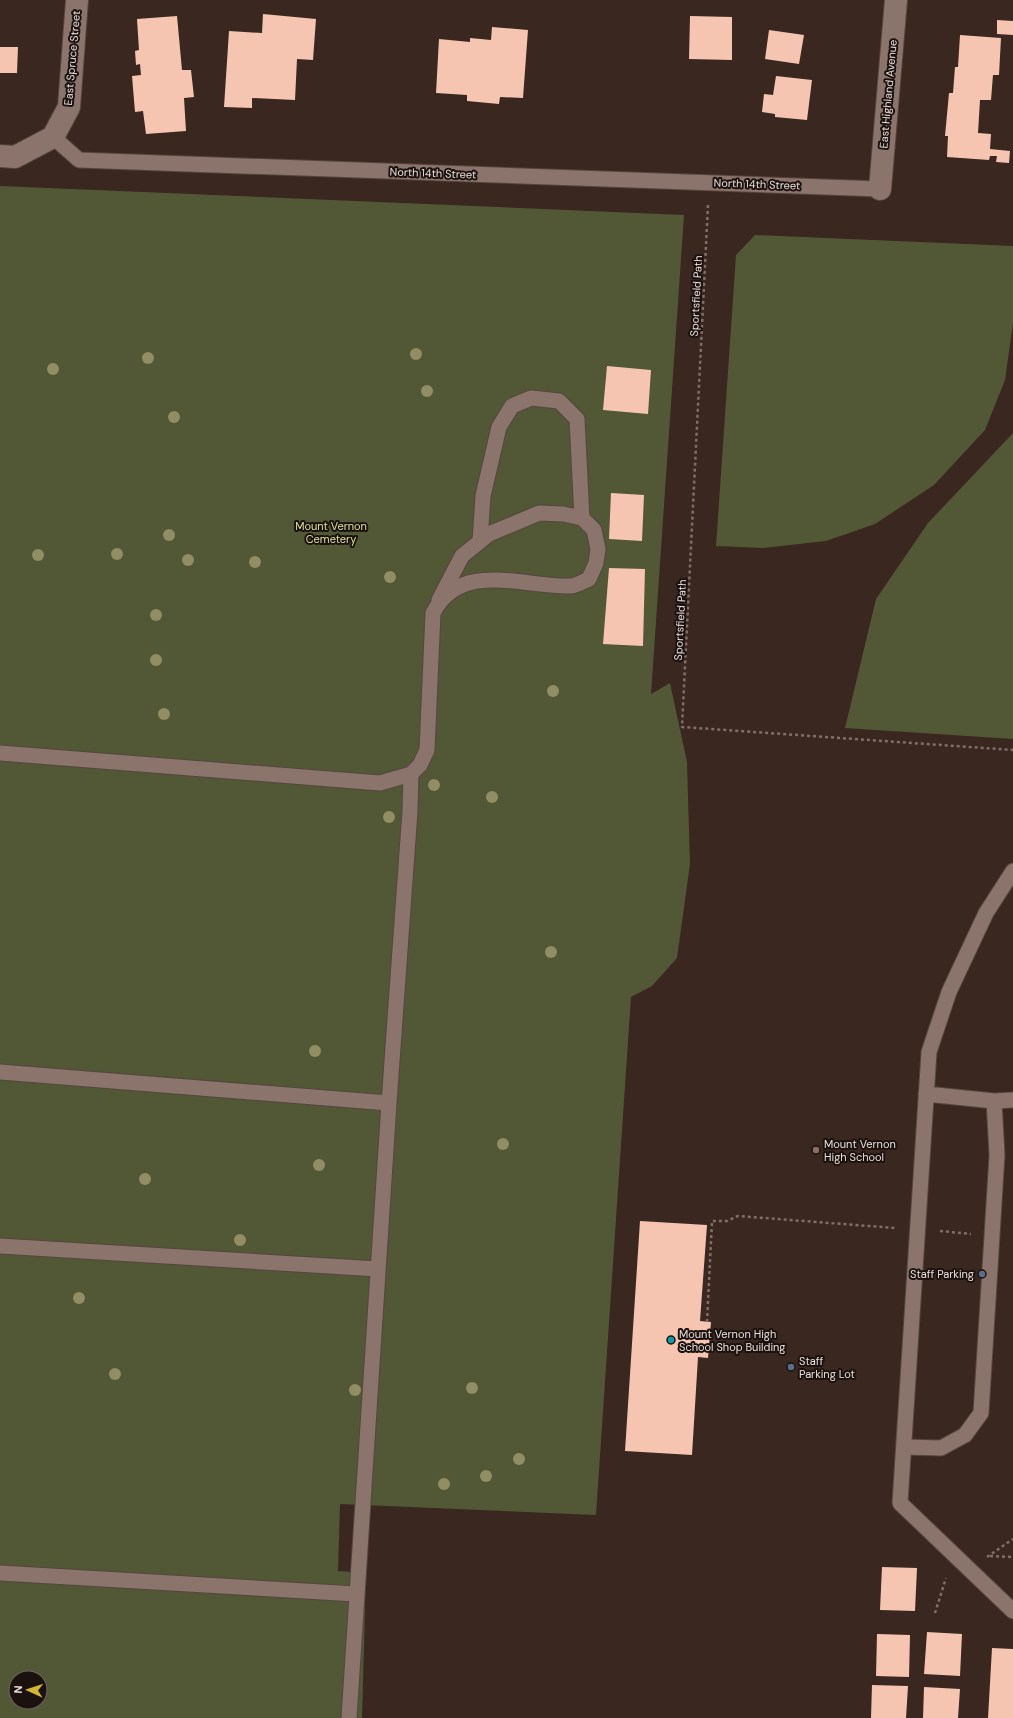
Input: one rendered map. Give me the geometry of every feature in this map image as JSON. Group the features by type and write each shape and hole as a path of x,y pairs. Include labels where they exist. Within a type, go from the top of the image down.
{"street":[{"name":"East Spruce Street","path":"53,137 69,107 77,0"},
{"name":"East Highland Avenue","path":"880,189 896,0"},
{"path":"0,156 15,157 53,137"}],"lane":[{"name":"North 14th Street","path":"53,137 79,160 880,189"},
{"path":"480,541 484,496 499,427 512,406 531,398 559,401 577,419 582,518"},
{"path":"0,753 380,783 411,774 420,765 427,750 433,612 439,600 462,556 489,534 539,513 563,514 582,518 594,530 598,549 596,563 589,579 573,586 498,580 471,581 439,600"},
{"path":"349,1718 389,1103 410,811 411,774"},
{"path":"1013,872 986,913 949,992 929,1052 900,1503 1013,1611"},
{"path":"0,1072 389,1103"},
{"path":"926,1094 994,1101 1013,1100"},
{"path":"904,1446 940,1448 965,1436 982,1413 997,1155 994,1101"},
{"path":"0,1246 378,1269"},
{"path":"0,1573 356,1594"}],"path":[{"name":"Sportsfield Path","path":"710,183 682,727 1013,750"},
{"path":"707,1322 712,1221 727,1221 738,1216 993,1235"},
{"path":"984,1560 1013,1539"},
{"path":"989,1556 1013,1557"},
{"path":"935,1613 948,1574"}],"green space":[{"name":"Mount Vernon Cemetery","path":"0,186 684,215 651,694 670,683 687,762 690,864 677,958 652,986 631,997 596,1515 340,1504 338,1571 366,1573 362,1718 0,1718"},
{"path":"755,235 1013,246 1013,323 1005,380 985,430 934,485 875,524 826,541 763,548 716,546 736,255"},
{"path":"1013,433 1013,739 845,728 876,599 928,523"}],"building":[{"path":"263,14 316,19 313,60 297,59 295,100 252,98 252,108 224,107 229,31 262,33"},
{"path":"177,16 182,70 191,70 194,97 184,98 186,131 146,134 143,111 135,112 132,76 141,75 140,64 136,65 135,51 139,50 137,19"},
{"path":"690,16 732,17 732,60 689,59"},
{"path":"997,20 1013,21 1013,35 997,34"},
{"path":"492,27 528,30 523,98 500,97 499,104 467,101 467,95 436,93 439,39 470,42 470,38 491,40"},
{"path":"769,30 804,35 799,64 765,59"},
{"path":"960,35 1001,38 999,75 993,75 991,100 980,100 978,133 991,134 990,149 1010,151 1009,163 996,162 997,156 990,156 989,160 947,157 948,136 945,136 949,93 953,93 955,67 958,67"},
{"path":"0,47 18,47 17,73 0,73"},
{"path":"776,76 812,80 807,120 775,117 775,114 762,112 764,94 773,95"},
{"path":"607,366 651,370 648,414 603,410"},
{"path":"611,493 644,495 642,541 609,539"},
{"path":"609,568 645,569 643,646 603,644"},
{"name":"Mount Vernon High School Shop Building","path":"640,1221 707,1225 700,1321 711,1322 708,1358 698,1357 692,1455 625,1451"},
{"path":"882,1567 917,1568 915,1611 880,1610"},
{"path":"927,1632 962,1634 960,1676 924,1674"},
{"path":"877,1634 910,1635 909,1677 876,1676"},
{"path":"992,1648 1013,1649 1013,1718 988,1718"},
{"path":"872,1685 908,1686 906,1718 871,1718"},
{"path":"924,1687 960,1689 958,1718 923,1718"}],"place":[{"name":"Mount Vernon High School","path":"816,1150"},
{"name":"Staff Parking","path":"982,1274"},
{"name":"Mount Vernon High School Shop Building","path":"671,1340"},
{"name":"Staff Parking Lot","path":"791,1367"}]}
